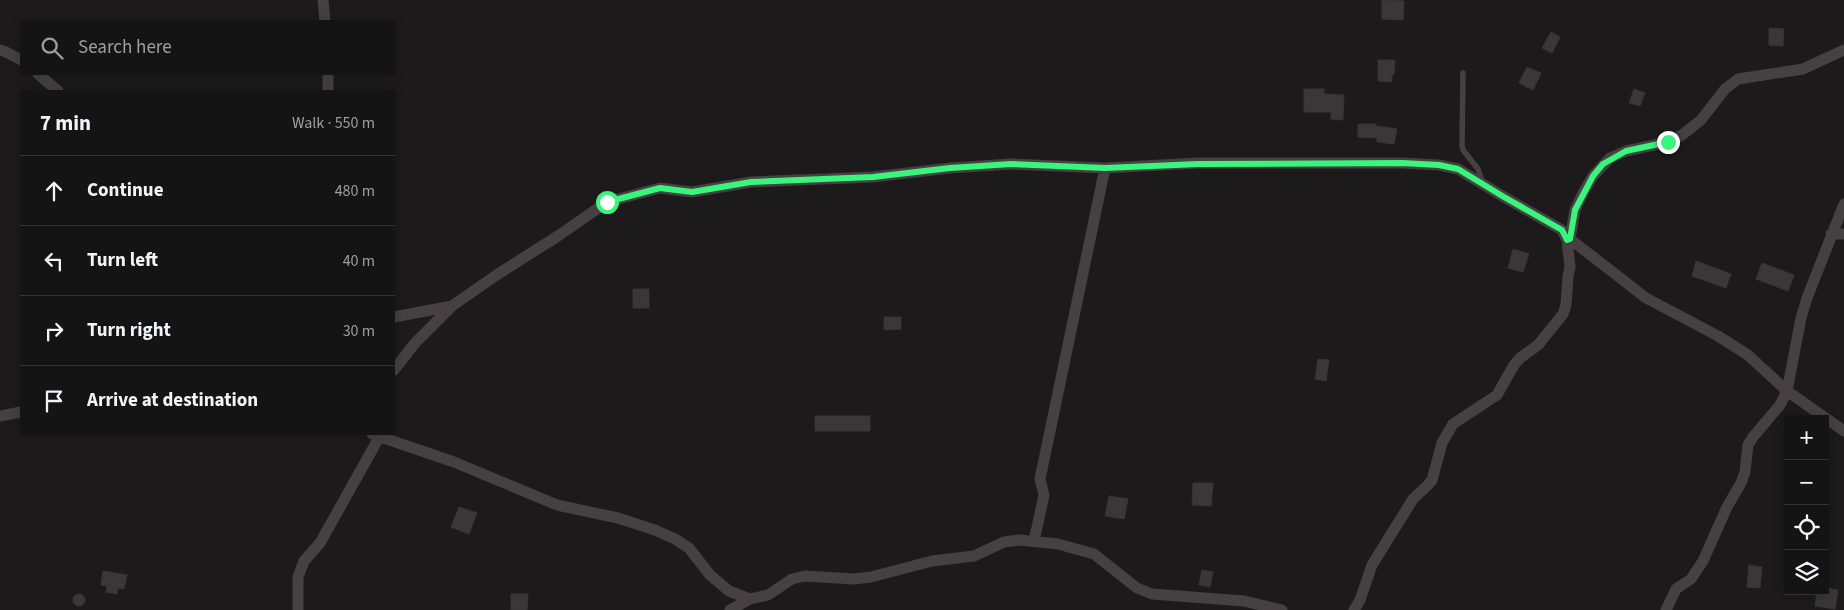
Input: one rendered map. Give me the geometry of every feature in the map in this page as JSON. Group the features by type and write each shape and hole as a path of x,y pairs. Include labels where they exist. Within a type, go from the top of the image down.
{"street":[{"path":"323,0 325,20"},
{"path":"0,50 20,59"},
{"path":"1354,610 1360,600 1372,565 1413,498 1432,480 1442,443 1453,424 1497,395 1514,365 1538,344 1563,314 1566,305 1570,267 1568,239 1575,210 1593,176 1610,158 1626,151 1668,142 1682,135 1701,120 1725,89 1738,80 1803,69 1844,50"},
{"path":"39,75 57,90"},
{"path":"328,75 328,90"},
{"path":"395,369 415,343 452,306 607,202 660,188 692,192 751,182 873,177 950,168 1011,164 1105,168 1198,164 1402,163 1439,165 1458,169 1562,230 1568,239 1646,298 1718,336 1748,355 1787,391 1844,431"},
{"path":"1034,541 1044,495 1040,479 1105,168"},
{"path":"1666,610 1676,589 1692,579 1703,561 1727,507 1741,484 1745,472 1748,446 1753,437 1780,405 1787,391 1801,318 1831,234 1844,204"},
{"path":"1831,234 1844,234"},
{"path":"395,317 452,306"},
{"path":"0,416 20,412"},
{"path":"298,610 298,577 304,561 320,543 378,435 454,462 557,505 618,518 655,530 675,539 688,548 710,575 729,590 750,599"},
{"path":"730,610 750,599 768,595 792,579 805,576 854,579 871,577 932,561 974,556 1004,542 1019,540 1058,544 1094,554 1137,588 1152,594 1244,601 1282,610"}],"lane":[{"path":"1463,73 1462,145 1463,150 1478,169 1483,183"}],"building":[{"path":"1382,0 1404,1 1403,20 1382,19"},
{"path":"1769,28 1784,29 1783,46 1769,45"},
{"path":"1551,32 1560,37 1552,53 1542,48"},
{"path":"1378,60 1395,60 1392,82 1378,81"},
{"path":"1527,67 1541,73 1533,90 1519,83"},
{"path":"1304,89 1324,89 1324,94 1344,95 1343,120 1331,119 1331,112 1304,112"},
{"path":"1634,89 1645,93 1640,106 1629,103"},
{"path":"1358,124 1376,124 1376,126 1397,129 1394,144 1377,142 1377,138 1358,137"},
{"path":"1513,249 1529,254 1523,272 1508,268"},
{"path":"1696,261 1731,274 1726,288 1692,276"},
{"path":"1762,263 1794,275 1788,291 1756,279"},
{"path":"633,289 649,289 649,308 633,308"},
{"path":"884,317 901,317 901,329 884,330"},
{"path":"1318,359 1329,360 1326,381 1315,379"},
{"path":"815,416 870,416 870,431 815,431"},
{"path":"1193,483 1213,483 1211,506 1192,505"},
{"path":"1109,496 1128,499 1124,519 1105,516"},
{"path":"459,507 477,513 469,534 451,527"},
{"path":"1749,565 1762,567 1760,588 1747,587"},
{"path":"1202,570 1213,572 1210,587 1199,585"},
{"path":"103,571 127,575 124,589 118,588 117,594 106,592 107,586 101,585"},
{"path":"1829,589 1838,590 1835,609 1815,606 1816,595 1829,595"},
{"path":"77,594 81,594 85,600 81,606 77,606 73,602 73,598"},
{"path":"511,594 528,594 527,610 511,610"}],"route":[{"path":"607,202 660,188 692,192 751,182 873,177 950,168 1011,164 1105,168 1198,164 1402,163 1439,165 1458,169 1562,230 1567,240 1570,239 1575,210 1593,176 1603,164 1610,158 1626,151 1668,142"}]}
